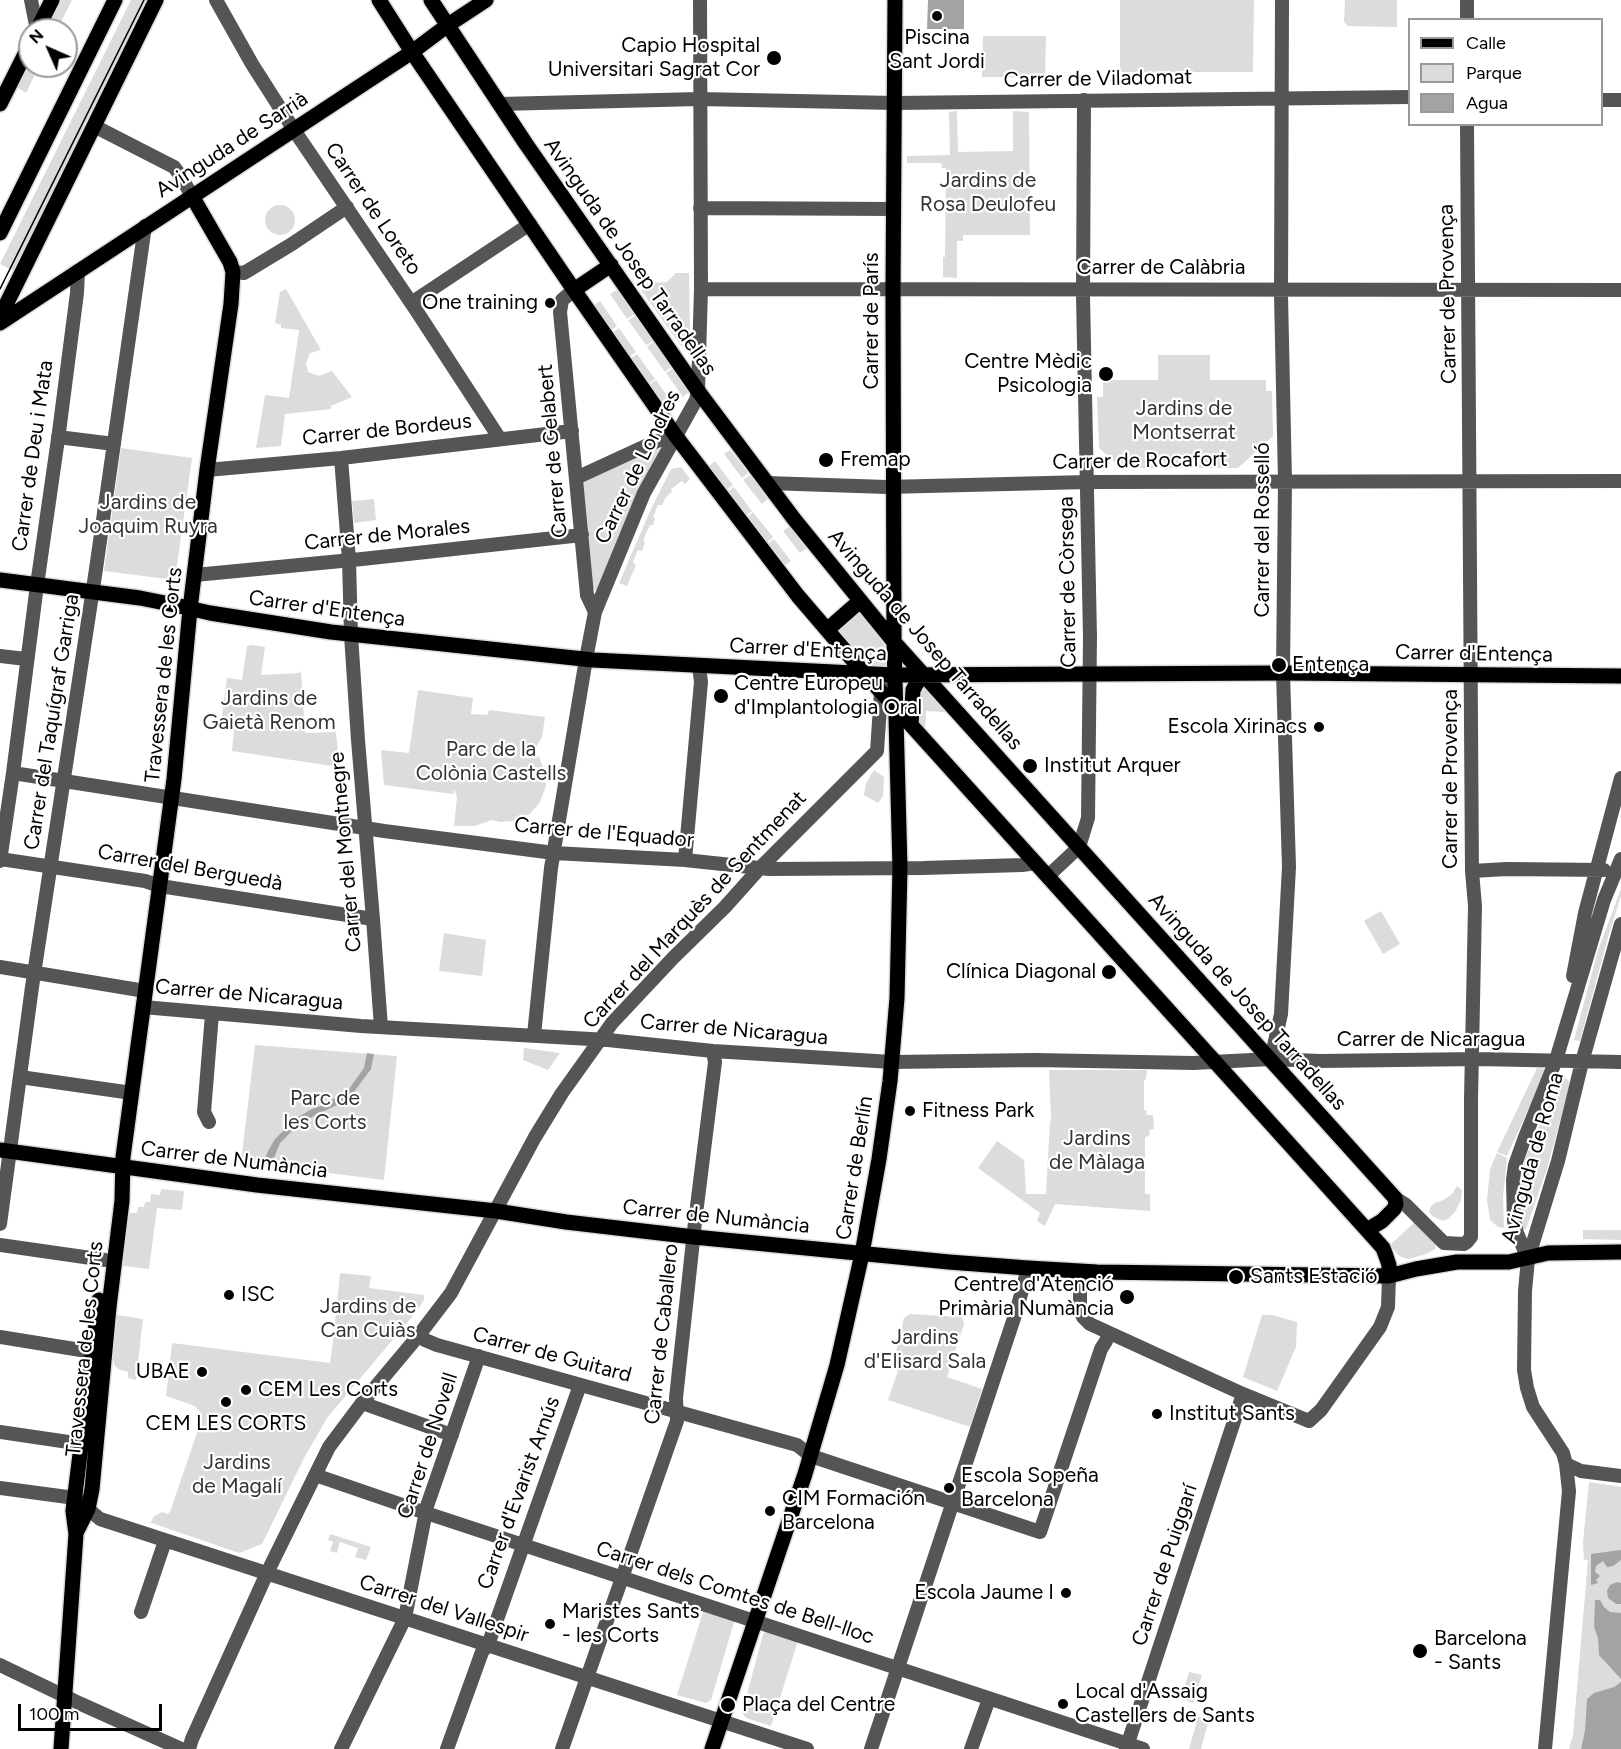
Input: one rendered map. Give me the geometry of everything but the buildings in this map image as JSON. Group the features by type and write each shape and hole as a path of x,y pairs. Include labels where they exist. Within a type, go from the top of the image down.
{"main road":[{"path":"43,18 52,0"},
{"path":"0,233 116,0"},
{"path":"0,317 156,0"},
{"path":"379,0 412,52 675,435 771,561 864,673 1383,1248 1389,1265 1389,1276"},
{"name":"Avinguda de Josep Tarradellas","path":"431,0 698,391 860,601 894,642 1395,1198"},
{"name":"Avinguda de Sarrià","path":"0,323 412,52 486,0"},
{"name":"Carrer de París","path":"894,642 895,0"},
{"path":"0,104 18,68"},
{"name":"Travessera de les Corts","path":"61,1749 76,1533 73,1511 105,1260 114,1200 122,1167 172,796 190,609 231,303 233,272 230,262 192,196"},
{"path":"574,290 611,265"},
{"name":"Carrer d'Entença","path":"0,580 175,604 213,614 351,635 586,659 699,666 894,675 1283,673 1621,676"},
{"path":"827,630 860,601"},
{"path":"894,642 895,707"},
{"path":"836,673 840,666 842,647"},
{"path":"911,724 913,690 924,675"},
{"name":"Carrer de Berlín","path":"712,1749 811,1455 837,1365 862,1254 879,1159 892,1062 897,997 900,868 895,707"},
{"name":"Carrer de Numància","path":"5,1150 257,1185 496,1211 694,1237 1028,1268 1080,1271 1389,1276 1456,1262 1509,1262 1548,1253 1621,1252"},
{"name":"Travessera de les Corts","path":"76,1533 88,1509 92,1489 109,1306 122,1201 122,1167"},
{"path":"1367,1230 1382,1221 1394,1209 1395,1198"}],"street":[{"path":"31,0 35,18"},
{"name":"Carrer de Loreto","path":"216,0 252,64 294,130 500,439"},
{"name":"Carrer de Londres","path":"534,1035 554,853 595,612 644,494 696,400 698,391 700,0"},
{"name":"Carrer del Rosselló","path":"1271,1059 1281,1014 1289,867 1283,673 1285,481 1281,289 1281,0"},
{"path":"1467,0 1467,18"},
{"name":"Carrer de Viladomat","path":"500,104 699,99 895,103 1408,97"},
{"name":"Carrer de Còrsega","path":"1079,846 1088,818 1090,674 1083,289 1084,100"},
{"path":"1603,100 1621,100"},
{"path":"94,126 174,167 192,196"},
{"name":"Carrer de Provença","path":"1457,1244 1467,1242 1471,1237 1475,906 1472,871 1467,126"},
{"path":"233,272 244,273 347,207"},
{"path":"700,208 894,209"},
{"path":"411,303 530,224"},
{"name":"Carrer del Taquígraf Garriga","path":"0,1224 5,1150 20,1077 145,226"},
{"name":"Carrer de Deu i Mata","path":"0,860 58,437 78,271"},
{"name":"Carrer de Calàbria","path":"700,289 1621,290"},
{"name":"Carrer de Gelabert","path":"574,290 565,296 560,304 587,595 595,612"},
{"name":"Carrer de Bordeus","path":"207,470 341,458 572,431"},
{"path":"576,478 652,443 675,435"},
{"path":"58,437 114,444"},
{"name":"Carrer del Montnegre","path":"341,458 349,560 351,635 381,1027"},
{"name":"Carrer de Rocafort","path":"767,483 893,487 1087,482 1621,481"},
{"name":"Carrer de Morales","path":"195,575 582,535"},
{"path":"0,657 26,659"},
{"path":"685,860 701,682 699,666"},
{"path":"894,675 881,692 877,751 889,753 897,758"},
{"name":"Carrer del Marquès de Sentmenat","path":"189,1749 267,1573 329,1447 362,1403 419,1335 457,1283 562,1093 612,1023 759,869 877,751"},
{"name":"Carrer de l'Equador","path":"13,773 366,828 554,853 685,860 759,869 900,868 1036,863"},
{"name":"Avinguda de Roma","path":"1571,1008 1578,944 1621,778"},
{"path":"1048,876 1079,846"},
{"name":"Carrer del Berguedà","path":"0,860 51,866 373,919"},
{"path":"1472,871 1596,870 1619,866"},
{"name":"Avinguda de Roma","path":"1528,1259 1514,1221 1514,1173 1525,1137 1556,1060 1604,900 1619,866"},
{"name":"Avinguda de Roma","path":"1528,1259 1558,1161 1582,1062 1621,924"},
{"path":"0,967 146,991"},
{"name":"Carrer de Nicaragua","path":"143,1007 381,1027 534,1035 713,1051 892,1062 1473,1059 1621,1062"},
{"path":"208,1122 204,1112 212,1014"},
{"name":"Carrer de Caballero","path":"562,1749 677,1420 676,1398 715,1062 713,1051"},
{"path":"20,1077 132,1093"},
{"name":"Avinguda de Josep Tarradellas","path":"1395,1198 1407,1205 1444,1243 1457,1244"},
{"path":"0,1245 105,1260"},
{"path":"1528,1259 1524,1370 1527,1388 1533,1407 1560,1449 1566,1464 1569,1491 1545,1749"},
{"path":"871,1749 1017,1310 1028,1268"},
{"path":"1080,1271 1079,1302 1083,1317 1090,1324 1243,1394 1309,1421 1321,1410 1384,1320 1388,1307 1389,1276"},
{"name":"Carrer de Guitard","path":"419,1335 425,1340 479,1356 797,1446 811,1455 1040,1532 1101,1349 1109,1333"},
{"path":"0,1337 93,1352"},
{"name":"Carrer de Novell","path":"341,1749 405,1618 426,1513 479,1356"},
{"name":"Carrer d'Evarist Arnús","path":"447,1749 482,1652 488,1645 580,1385"},
{"name":"Carrer de Puiggarí","path":"1127,1747 1243,1394"},
{"path":"362,1403 452,1435"},
{"path":"0,1432 82,1444"},
{"path":"1566,1464 1581,1471 1621,1476"},
{"name":"Carrer dels Comtes de Bell-lloc","path":"315,1475 755,1620 1127,1747 1143,1749"},
{"path":"0,1488 75,1498"},
{"name":"Carrer del Vallespir","path":"75,1498 100,1519 807,1749"},
{"path":"141,1612 165,1541"},
{"path":"0,1665 181,1749"},
{"path":"971,1749 989,1699"}],"green space":[{"path":"57,0 72,0 63,18 48,18"},
{"path":"131,0 149,0 14,271 0,264"},
{"path":"1120,0 1254,0 1253,72 1120,72"},
{"path":"1345,0 1397,0 1397,27 1348,26 1344,22"},
{"path":"983,36 1046,36 1045,77 982,77"},
{"path":"21,78 33,78 26,93 17,87"},
{"name":"Jardins de Rosa Deulofeu","path":"957,111 958,152 1013,151 1013,111 1029,112 1030,235 963,235 963,241 957,241 957,278 943,277 946,168 942,168 941,163 907,163 907,156 950,155 949,112"},
{"path":"280,205 291,209 295,220 291,231 280,235 269,231 265,220 269,209"},
{"path":"676,273 689,273 690,339 684,347 641,290 646,287 647,283 667,282"},
{"path":"286,289 321,350 310,353 306,363 308,372 319,376 332,371 352,397 331,406 331,409 285,414 281,446 256,448 265,395 289,398 299,330 281,328 281,325 275,323 280,292"},
{"path":"617,290 634,314 627,319 610,294"},
{"path":"600,301 617,326 610,331 593,306"},
{"path":"635,316 653,341 646,345 628,320"},
{"path":"619,328 636,352 629,357 612,333"},
{"path":"653,342 671,367 665,372 647,347"},
{"path":"637,354 655,379 648,384 630,359"},
{"name":"Jardins de Montserrat","path":"1158,355 1210,355 1210,380 1266,380 1266,391 1272,391 1273,436 1238,468 1121,468 1099,448 1097,397 1103,397 1103,380 1158,380"},
{"path":"672,369 689,392 683,397 666,373"},
{"path":"656,380 673,404 666,409 649,385"},
{"path":"658,447 660,450 598,589 595,590 592,587 582,480"},
{"name":"Jardins de Joaquim Ruyra","path":"121,448 192,458 175,580 104,571"},
{"path":"730,450 748,473 742,478 724,454"},
{"path":"715,461 733,485 726,490 708,467"},
{"path":"681,467 690,479 685,484 682,481 671,489 672,492 662,505 658,505 653,517 655,519 653,525 650,525 643,540 645,542 642,551 638,550 633,562 636,565 627,586 619,583 671,469"},
{"path":"750,475 768,499 762,504 743,480"},
{"path":"734,487 752,511 745,516 727,492"},
{"path":"374,499 376,520 354,523 352,501"},
{"path":"753,512 773,537 766,543 747,518"},
{"path":"790,526 807,548 800,553 783,531"},
{"path":"774,539 791,561 784,566 767,544"},
{"path":"856,613 860,614 884,644 886,664 883,668 869,667 837,630"},
{"name":"Jardins de Gaietà Renom","path":"247,646 265,647 261,675 301,671 305,733 336,732 339,767 232,751 235,718 222,716 227,678 242,680"},
{"name":"Parc de la Colònia Castells","path":"418,690 473,698 471,714 488,715 489,710 545,717 542,737 534,751 545,772 546,786 540,802 530,814 514,821 492,820 475,826 454,826 457,797 454,789 453,794 384,785 381,750 409,753"},
{"path":"918,690 927,690 946,712 926,711 925,731 916,721"},
{"path":"874,770 884,777 883,796 878,803 864,795 866,783"},
{"path":"1621,889 1621,896 1580,1041 1574,1040 1598,950"},
{"path":"1381,911 1400,944 1383,954 1364,921"},
{"path":"444,933 486,940 482,976 439,971"},
{"name":"Parc de les Corts","path":"255,1045 397,1056 384,1180 241,1162"},
{"path":"524,1048 560,1053 548,1070 523,1060"},
{"path":"1537,1068 1547,1069 1507,1156 1497,1152"},
{"name":"Jardins de Màlaga","path":"1049,1070 1147,1070 1144,1080 1144,1110 1147,1115 1153,1115 1154,1129 1150,1130 1149,1136 1145,1137 1145,1194 1150,1194 1150,1211 1055,1204 1045,1226 1037,1221 1040,1213 978,1168 997,1141 1024,1160 1026,1194 1046,1194 1051,1120"},
{"path":"1562,1075 1569,1081 1569,1088 1547,1169 1526,1229 1521,1229 1519,1191 1525,1158"},
{"path":"1497,1153 1507,1158 1503,1197 1504,1228 1498,1227 1490,1220 1487,1200 1490,1169"},
{"path":"1457,1186 1462,1190 1461,1200 1455,1212 1443,1221 1432,1216 1429,1212 1431,1206 1452,1194"},
{"path":"161,1189 184,1191 182,1210 157,1208 149,1269 123,1266 128,1213 137,1213 138,1207 144,1207 145,1202 150,1202 151,1194 160,1195"},
{"path":"1416,1221 1436,1247 1426,1254 1409,1259 1404,1258 1398,1255 1390,1245"},
{"path":"1583,1230 1621,1230 1621,1240 1583,1239"},
{"path":"340,1273 371,1276 369,1288 424,1295 424,1300 327,1418 304,1458 262,1544 239,1553 149,1522 162,1512 168,1514 170,1512 201,1421 200,1412 195,1406 166,1396 172,1343 330,1363"},
{"name":"Jardins d'Elisard Sala","path":"910,1314 962,1317 964,1324 947,1377 982,1389 970,1427 888,1400 898,1371 892,1369 904,1318"},
{"path":"117,1315 143,1319 136,1380 128,1378 128,1372 114,1365"},
{"path":"1262,1315 1272,1315 1297,1322 1296,1347 1277,1391 1243,1377"},
{"path":"1589,1482 1621,1487 1621,1749 1569,1749 1573,1735 1588,1560 1584,1560 1583,1542"},
{"path":"330,1534 371,1547 366,1560 355,1557 358,1548 340,1542 337,1553 330,1551 333,1542 328,1540"},
{"name":"Plaça del Centre","path":"705,1606 735,1619 711,1700 706,1703 677,1695"},
{"name":"Plaça del Centre","path":"767,1631 798,1641 771,1726 746,1718 742,1713 763,1634"},
{"path":"1189,1672 1202,1675 1193,1703 1181,1699"},
{"path":"1198,1717 1209,1719 1201,1749 1189,1749"}],"water":[{"path":"928,0 964,0 964,29 927,29"},
{"path":"367,1053 374,1054 371,1069 354,1092 341,1103 306,1120 294,1129 280,1143 271,1165 263,1164 275,1139 295,1119 349,1089 364,1068"},
{"path":"1621,1550 1621,1560 1613,1566 1607,1567 1603,1561 1596,1566 1595,1572 1600,1576 1596,1580 1598,1583 1591,1585 1591,1554"},
{"path":"1621,1583 1621,1604 1616,1604 1608,1598 1607,1591 1610,1585"},
{"path":"1595,1600 1600,1600 1610,1612 1621,1613 1621,1679 1599,1655 1598,1638 1594,1627"},
{"path":"1621,1682 1621,1749 1581,1749 1585,1731 1587,1699 1594,1693 1614,1687"}],"tram line":[{"path":"0,289 144,0"}],"place":[{"name":"Piscina Sant Jordi","path":"937,16"},
{"name":"Capio Hospital Universitari Sagrat Cor","path":"774,58"},
{"name":"One training","path":"550,303"},
{"name":"Centre Mèdic Psicologia","path":"1106,374"},
{"name":"Fremap","path":"826,460"},
{"name":"Entença","path":"1279,665"},
{"name":"Centre Europeu d'Implantologia Oral","path":"721,696"},
{"name":"Escola Xirinacs","path":"1319,727"},
{"name":"Institut Arquer","path":"1030,766"},
{"name":"Clínica Diagonal","path":"1109,972"},
{"name":"Fitness Park","path":"910,1111"},
{"name":"Sants Estació","path":"1236,1277"},
{"name":"ISC","path":"229,1295"},
{"name":"Centre d'Atenció Primària Numància","path":"1127,1297"},
{"name":"UBAE","path":"202,1372"},
{"name":"CEM Les Corts","path":"246,1390"},
{"name":"CEM LES CORTS","path":"226,1402"},
{"name":"Institut Sants","path":"1157,1414"},
{"name":"Escola Sopeña Barcelona","path":"949,1488"},
{"name":"CIM Formación Barcelona","path":"770,1511"},
{"name":"Escola Jaume I","path":"1066,1593"},
{"name":"Maristes Sants - les Corts","path":"550,1624"},
{"name":"Barcelona - Sants","path":"1420,1651"},
{"name":"Local d'Assaig Castellers de Sants","path":"1063,1704"},
{"name":"Plaça del Centre","path":"728,1705"}],"park label":[{"name":"Jardins de Can Cuiàs","path":"368,1319"},
{"name":"Jardins de Magalí","path":"237,1475"}]}
